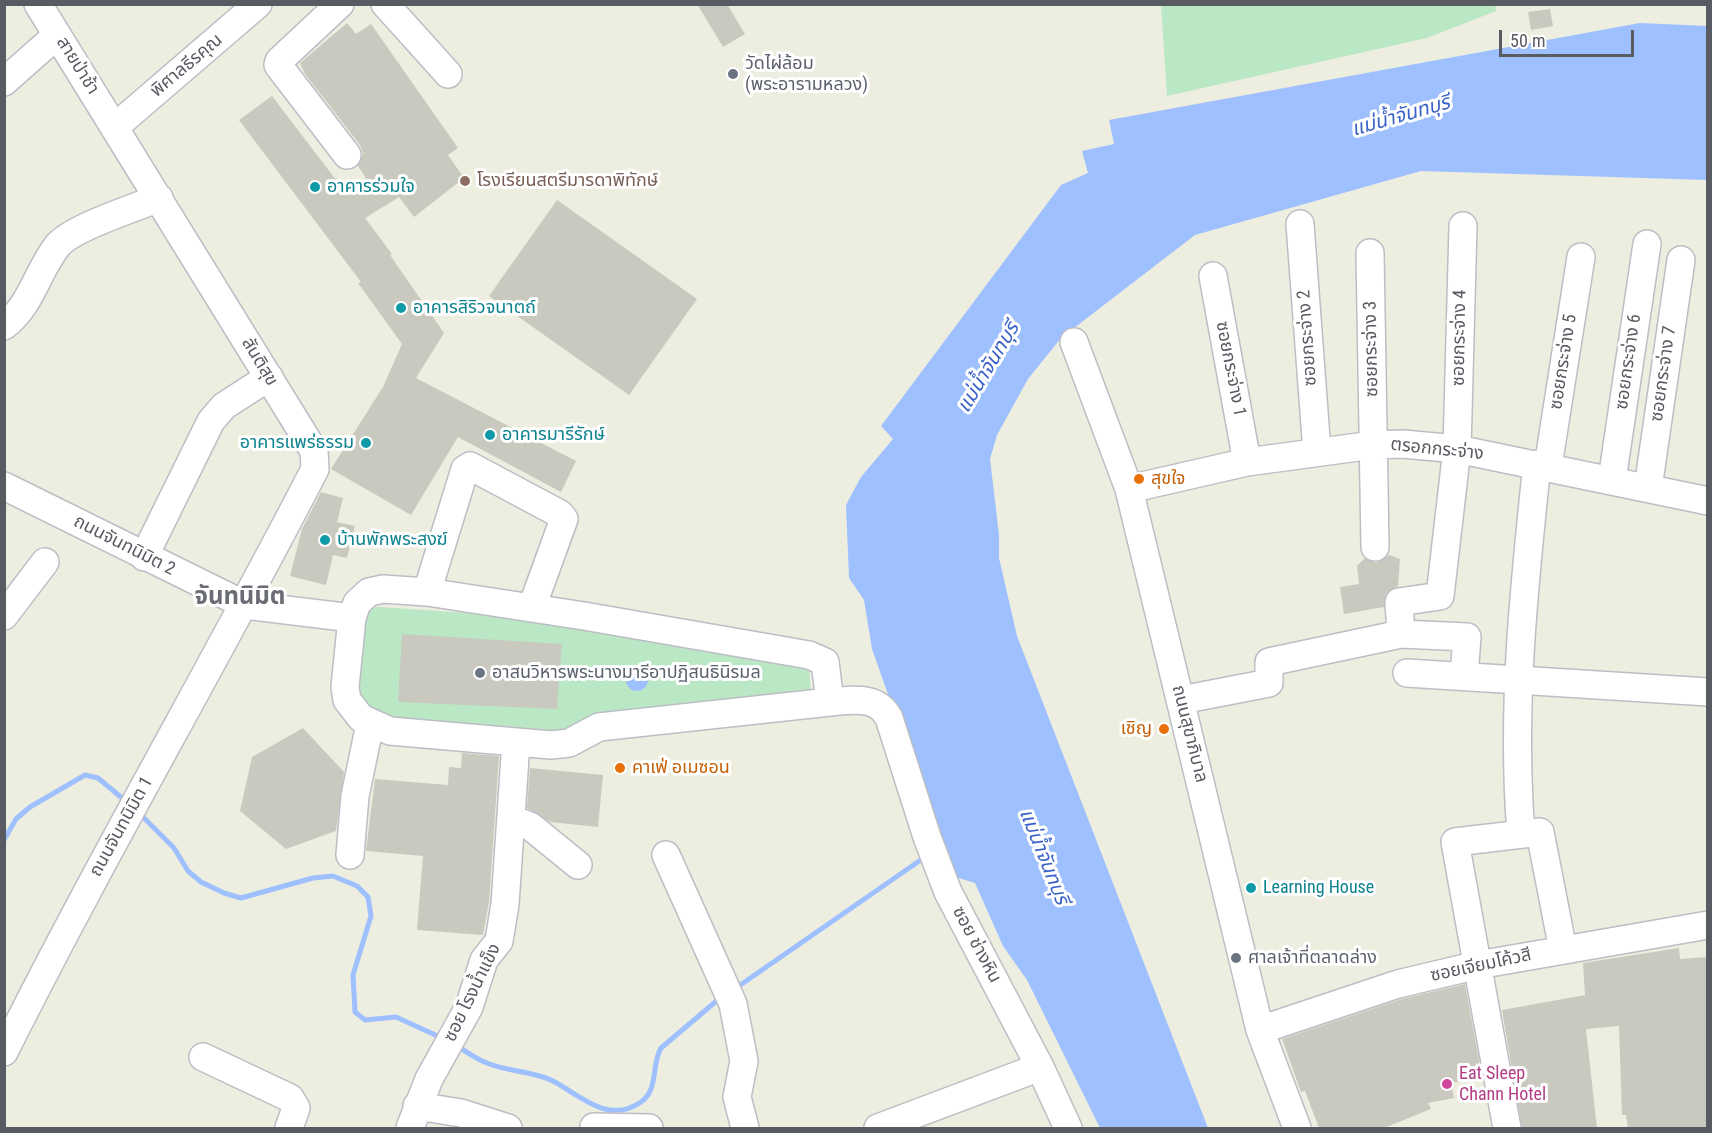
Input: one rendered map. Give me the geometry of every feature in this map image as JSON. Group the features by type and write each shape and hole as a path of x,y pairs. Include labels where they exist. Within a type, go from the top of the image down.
{"street":[{"name":"สายป่าช้า","path":"38,4 115,126"},
{"name":"พิศาลธีรคุณ","path":"115,126 258,4"},
{"path":"340,4 278,62 347,155"},
{"path":"385,4 448,74"},
{"path":"4,82 57,35"},
{"name":"สันติสุข","path":"115,126 314,451 315,469 245,605"},
{"path":"4,326 21,313 48,260 66,238 159,198"},
{"name":"ซอยกระจ่าง 2","path":"1300,224 1317,452"},
{"name":"ซอยกระจ่าง 4","path":"1401,634 1399,602 1440,596 1457,449 1463,226"},
{"name":"ซอยกระจ่าง 6","path":"1612,480 1647,244"},
{"name":"ซอยกระจ่าง 3","path":"1370,254 1375,547"},
{"name":"ซอยกระจ่าง 5","path":"1521,833 1516,734 1521,623 1542,465 1581,257"},
{"name":"ซอยกระจ่าง 7","path":"1648,488 1681,260"},
{"name":"ซอยกระจ่าง 1","path":"1212,276 1247,462"},
{"name":"ถนนสุขาภิบาล","path":"1074,342 1129,489 1260,1030 1297,1128"},
{"path":"144,557 211,421 224,406 268,377"},
{"name":"ตรอกกระจ่าง","path":"1129,489 1247,462 1373,445 1402,444 1457,449 1707,501"},
{"path":"427,592 465,469 470,466 560,514 564,519 532,607"},
{"name":"ถนนจันทนิมิต 2","path":"4,486 245,605 352,618"},
{"path":"4,616 45,562"},
{"path":"350,855 357,784 370,724 360,718 347,700 345,687 352,618 357,603 369,592 383,589 427,592 532,607 814,656 825,662 830,702"},
{"name":"ถนนจันทนิมิต 1","path":"4,1052 60,940 245,605"},
{"path":"1181,700 1269,683 1269,662 1401,634 1467,637 1464,676"},
{"path":"1407,673 1518,678 1707,692"},
{"name":"ซอย ช่างหิน","path":"370,724 390,731 563,744 599,727 830,702 864,700 873,702 885,711 948,892 1040,1067 1068,1128"},
{"name":"ซอย โรงน้ำแข็ง","path":"413,1117 469,1007 480,969 499,941 505,904 516,742"},
{"path":"512,819 530,826 578,865"},
{"path":"1507,1128 1455,842 1540,832 1563,950"},
{"path":"666,855 729,994 744,1061 736,1096 745,1128"},
{"name":"ซอยเจียมโค้วสี","path":"1260,1030 1398,984 1478,965 1707,925"},
{"path":"203,1057 290,1098 296,1108 289,1128"},
{"path":"878,1128 1040,1067"},
{"path":"413,1117 461,1113 508,1128"},
{"path":"594,1127 649,1128"}],"green space":[{"path":"1495,4 1496,11 1427,38 1167,96 1161,5"},
{"path":"365,606 571,620 809,661 811,699 563,737 385,723 358,702"}],"water":[{"name":"แม่น้ำจันทบุรี","path":"1640,23 1707,26 1707,180 1421,171 1195,235 1061,338 1028,379 997,435 990,459 999,535 999,558 1017,636 1208,1128 1100,1128 1027,980 1003,946 975,883 952,876 872,649 864,600 849,578 846,505 861,477 893,439 881,426 1061,185 1088,173 1082,151 1114,144 1109,120"},
{"path":"637,669 645,672 648,680 645,688 637,691 629,688 626,680 629,672"}],"building":[{"path":"697,4 727,4 745,34 723,47"},
{"path":"1550,9 1553,26 1531,30 1528,12"},
{"path":"347,23 356,34 371,24 458,148 448,155 464,178 414,217 399,197 365,218 392,254 390,255 444,333 416,378 576,461 561,492 458,437 411,515 331,469 383,387 402,344 358,283 361,282 239,120 272,96 346,193 366,178 358,166 363,154 360,145 305,74 300,63"},
{"path":"557,200 697,299 629,395 489,296"},
{"name":"บ้านพักพระสงฆ์","path":"321,492 343,498 337,522 355,526 347,558 333,555 326,585 290,576 302,529"},
{"path":"1389,555 1400,559 1398,586 1385,595 1384,607 1344,614 1340,587 1359,584 1357,566 1365,558 1376,563"},
{"name":"อาสนวิหารพระนางมารีอาปฏิสนธินิรมล","path":"402,634 562,644 557,709 398,702"},
{"path":"303,728 344,772 336,831 286,849 240,811 252,757"},
{"path":"462,753 499,756 489,902 483,935 417,930 423,856 366,851 375,779 448,785 449,767 461,768"},
{"path":"530,768 603,775 598,827 550,822 527,808"},
{"path":"1679,948 1680,959 1707,957 1707,1128 1628,1128 1626,1115 1622,1115 1619,1026 1586,1029 1597,1128 1522,1128 1502,1010 1585,995 1583,963"},
{"path":"1465,984 1482,1077 1451,1083 1454,1098 1428,1103 1431,1109 1384,1128 1319,1128 1305,1091 1301,1092 1282,1039 1402,999"}],"waterway":[{"path":"4,840 16,819 30,807 85,775 98,778 128,803"},
{"path":"139,813 174,848 188,871 201,882 224,893 241,898 313,878 333,876 357,886 368,897 371,916 353,975 355,1012 365,1020 396,1017 442,1038"},
{"path":"736,988 925,857"},
{"path":"455,1045 487,1063 546,1078 584,1100 606,1109 629,1108 647,1097 653,1084 656,1062 661,1048 720,998"}],"place":[{"name":"วัดไผ่ล้อม (พระอารามหลวง)","path":"733,74"},
{"name":"โรงเรียนสตรีมารดาพิทักษ์","path":"465,181"},
{"name":"อาคารร่วมใจ","path":"315,187"},
{"name":"อาคารสิริวจนาตถ์","path":"401,308"},
{"name":"อาคารมารีรักษ์","path":"490,435"},
{"name":"อาคารแพร่ธรรม","path":"366,443"},
{"name":"สุขใจ","path":"1139,479"},
{"name":"บ้านพักพระสงฆ์","path":"325,540"},
{"name":"อาสนวิหารพระนางมารีอาปฏิสนธินิรมล","path":"480,673"},
{"name":"เชิญ","path":"1164,729"},
{"name":"คาเฟ่ อเมซอน","path":"620,768"},
{"name":"Learning House","path":"1251,888"},
{"name":"ศาลเจ้าที่ตลาดล่าง","path":"1236,958"},
{"name":"Eat Sleep Chann Hotel","path":"1447,1084"}],"district":[{"name":"จันทนิมิต","path":"240,598"}]}
